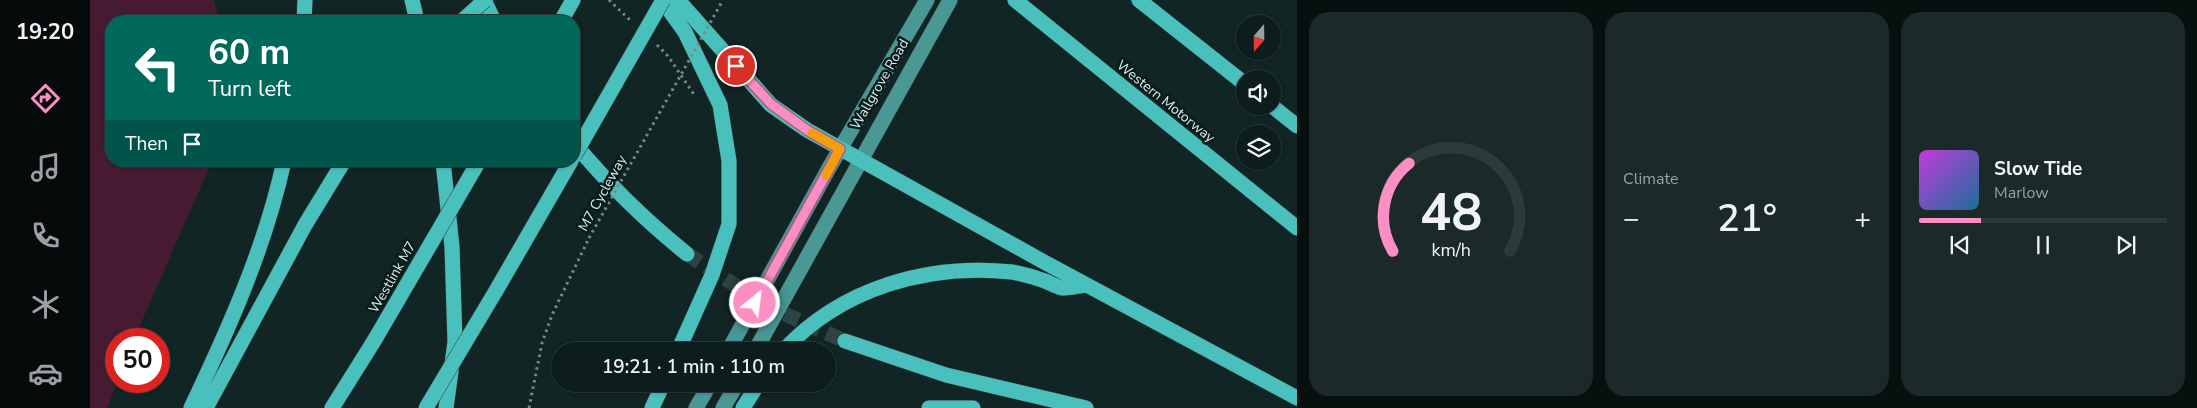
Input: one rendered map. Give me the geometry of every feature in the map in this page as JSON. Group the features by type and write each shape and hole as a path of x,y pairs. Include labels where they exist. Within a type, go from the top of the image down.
{"highway":[{"path":"304,15 305,0"},
{"path":"412,0 416,15"},
{"path":"468,15 484,0 491,15"},
{"path":"564,15 573,0"},
{"path":"580,145 662,0 685,32 720,106 729,161 729,224 712,275 682,342"},
{"path":"678,0 771,104 807,130 860,161 1297,398"},
{"name":"Western Motorway","path":"1015,0 1297,228"},
{"path":"1140,0 1236,77"},
{"path":"1281,113 1297,126"},
{"path":"580,150 651,225 687,254"},
{"path":"191,408 238,303 260,244 282,167"},
{"path":"206,408 257,311 305,225 340,167"},
{"path":"444,167 452,247 455,342 446,408"},
{"name":"Westlink M7","path":"332,408 374,341 476,167"},
{"path":"426,408 568,167"},
{"path":"792,342 838,306 880,286 932,274 954,270 994,270 1030,276 1061,288 1085,284"},
{"path":"845,341 946,375 1086,408"},
{"path":"652,408 659,392"},
{"path":"744,408 753,392"},
{"path":"928,408 973,408"}],"main road":[{"name":"Wallgrove Road","path":"733,342 840,149 927,0"},
{"name":"Wallgrove Road","path":"760,342 950,0"},
{"path":"696,408 705,392"},
{"path":"723,408 732,392"}],"path":[{"path":"609,0 634,24"},
{"name":"M7 Cycleway","path":"529,408 542,343 552,315 589,238 723,0"},
{"path":"655,44 668,56 699,101"}],"shaded area":[{"path":"90,0 214,0 218,15 105,15 105,167 209,167 139,328 105,328 105,393 113,393 107,408 90,408"}],"tunnel":[{"path":"687,254 767,306 845,341"}],"slow traffic":[{"path":"812,133 840,149 826,175"}],"route":[{"path":"736,66 771,104 786,116 840,149 755,303"}]}
